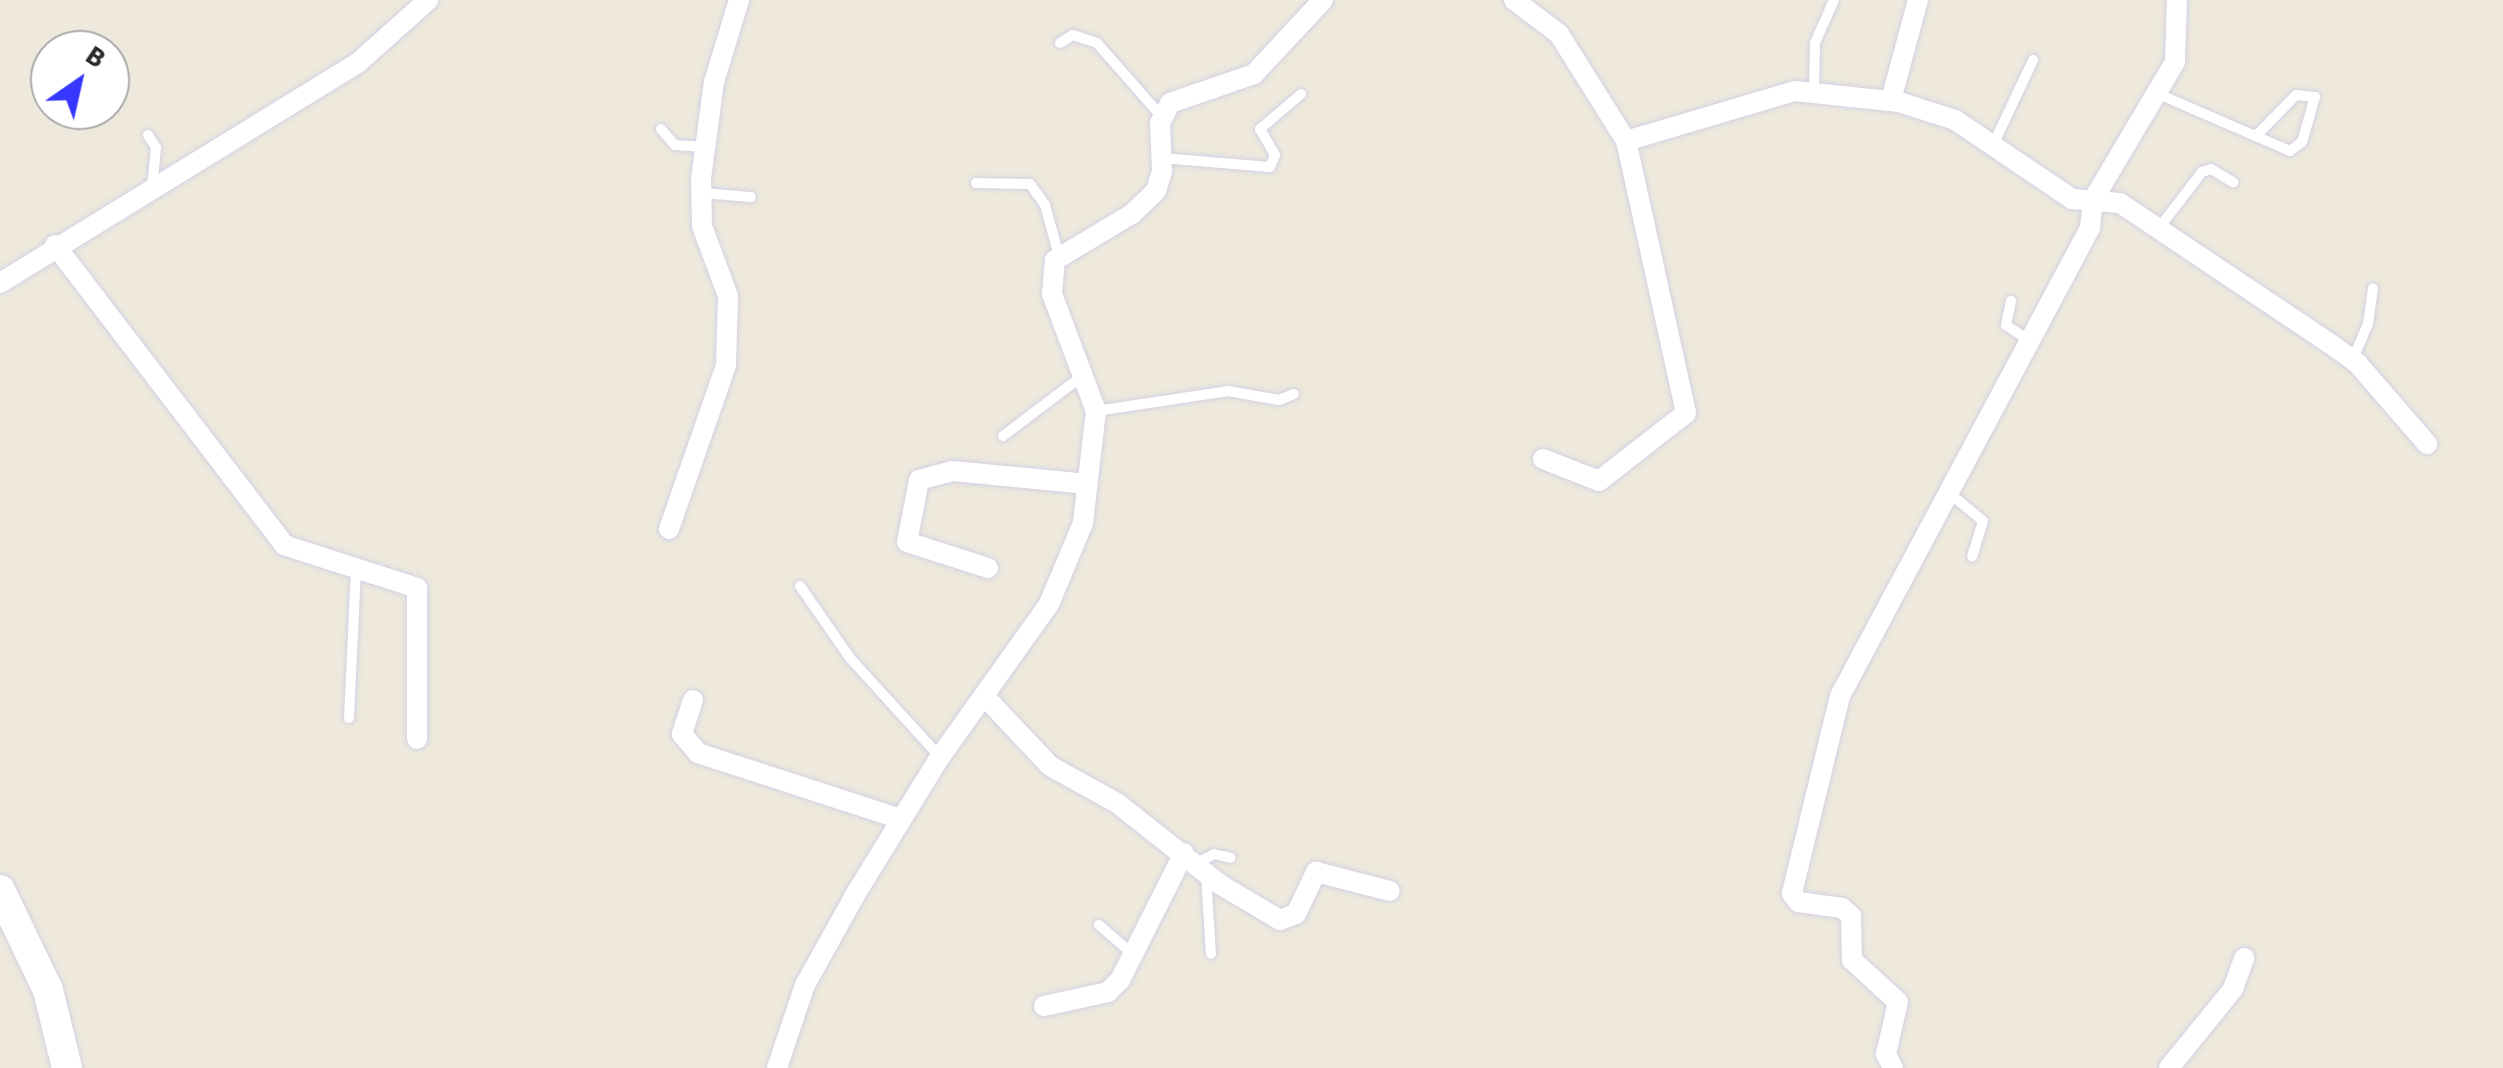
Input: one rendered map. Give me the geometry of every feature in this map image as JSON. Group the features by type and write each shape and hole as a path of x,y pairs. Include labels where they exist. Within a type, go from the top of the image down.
{"street":[{"path":"0,283 359,62 428,0"},
{"path":"669,529 720,388 730,321 728,296 702,226 701,193 714,82 738,0"},
{"path":"777,1068 805,984 940,757 986,698 1049,604 1083,524 1096,412 1052,294 1051,270 1058,256 1146,204 1159,184 1162,117 1174,101 1254,74 1322,0"},
{"path":"1514,0 1559,34 1626,142 1686,413 1599,481 1543,459"},
{"path":"1891,100 1918,0"},
{"path":"1894,1068 1886,1054 1898,1002 1852,960 1851,916 1842,908 1798,902 1792,886 1848,674 2090,228 2094,200 2180,46 2172,13 2177,0"},
{"path":"1626,142 1750,100 1814,91 1891,100 1936,112 1994,143 2072,200 2120,203 2159,228 2353,360 2427,444"},
{"path":"55,246 270,531 305,555 356,567 416,588 417,739"},
{"path":"988,568 907,542 918,480 933,471 953,470 1086,484"},
{"path":"986,698 1050,766 1118,803 1280,920 1296,914 1316,872 1390,891"},
{"path":"692,700 682,734 698,752 901,819"},
{"path":"1044,1006 1108,992 1196,862"},
{"path":"0,890 48,990 68,1068"},
{"path":"2169,1068 2233,988 2244,958"}],"lane":[{"path":"1814,91 1816,43 1834,0"},
{"path":"1060,42 1074,35 1097,43 1162,117"},
{"path":"1994,143 2033,60"},
{"path":"2156,92 2256,136 2295,150 2315,97 2296,95 2256,136"},
{"path":"1161,158 1270,167 1276,156 1260,129 1301,94"},
{"path":"661,129 675,146 706,147"},
{"path":"148,135 156,148 152,189"},
{"path":"2159,228 2202,172 2211,169 2234,182"},
{"path":"976,183 1030,184 1044,205 1058,256"},
{"path":"701,193 751,196"},
{"path":"2353,360 2368,324 2373,288"},
{"path":"2012,301 2006,325 2028,340"},
{"path":"1004,436 1084,374"},
{"path":"1096,412 1228,391 1279,400 1294,394"},
{"path":"1948,492 1983,521 1972,556"},
{"path":"349,718 356,567"},
{"path":"800,586 861,671 940,757"},
{"path":"1211,954 1196,862 1221,853 1231,858"},
{"path":"1100,925 1135,956"}]}
